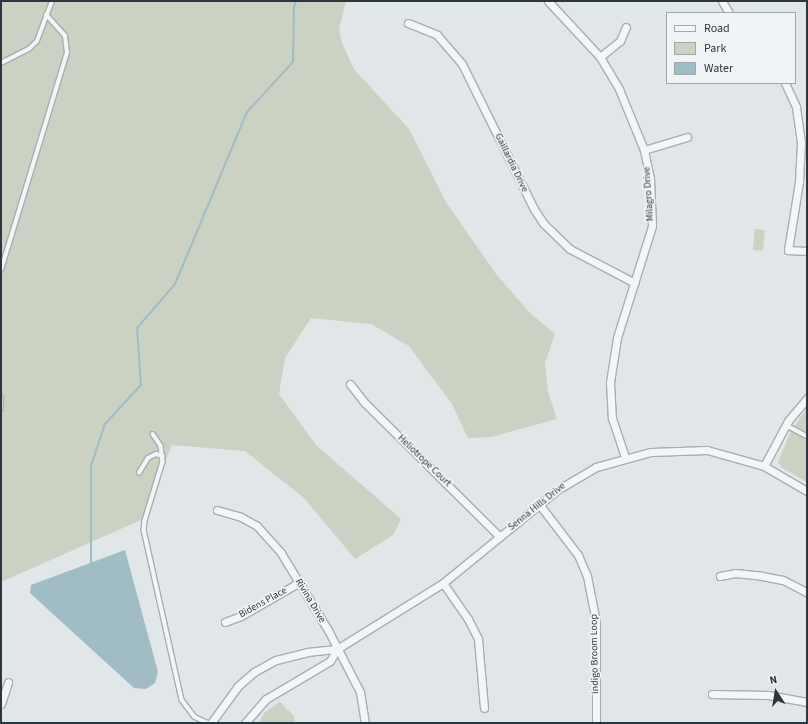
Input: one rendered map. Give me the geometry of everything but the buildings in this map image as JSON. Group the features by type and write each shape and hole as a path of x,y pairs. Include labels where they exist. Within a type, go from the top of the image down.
{"street":[{"name":"Milagro Drive","path":"548,1 600,57 622,95 644,150 650,178 652,226 617,338 610,382 612,418 625,457"},
{"path":"722,1 728,12"},
{"name":"Gaillardia Drive","path":"408,23 437,35 462,64 534,209 543,223 570,249 635,283"},
{"path":"600,57 620,41 626,27"},
{"path":"785,84 796,107 801,143 799,182 788,250 807,251"},
{"path":"644,150 687,137"},
{"name":"Heliotrope Court","path":"350,384 365,403 500,537"},
{"path":"764,466 786,425 807,398"},
{"name":"Senna Hills Drive","path":"245,723 266,699 330,660 337,649 442,583 570,480 596,467 625,457 651,452 701,450 764,466 807,491"},
{"name":"Indigo Broom Loop","path":"539,504 578,555 588,581 596,622 596,723"},
{"name":"Rivina Drive","path":"217,510 241,517 257,526 281,553 300,582 360,692 365,723"},
{"path":"720,576 735,574 762,576 783,580 807,592"},
{"name":"Bidens Place","path":"225,622 241,616 300,582"},
{"path":"442,583 475,629 478,639 484,708"},
{"name":"Senna Hills Drive","path":"211,723 238,686 254,672 276,660 307,652 337,649"},
{"path":"1,704 8,682"},
{"path":"712,694 768,695 807,702"}],"lane":[{"path":"1,63 29,49 37,41 52,1"},
{"path":"1,270 67,53 65,36 46,15"},
{"path":"1,397 1,409"},
{"path":"786,425 807,436"},
{"path":"153,434 161,446 163,456 144,530 182,700 195,717 208,723"},
{"path":"139,473 148,458 156,454 163,456"}],"green space":[{"path":"1,1 346,1 339,29 342,43 354,69 409,129 446,202 496,274 530,313 555,334 545,363 548,392 557,419 491,437 468,438 452,404 409,346 371,324 311,318 285,358 279,394 316,445 401,519 393,535 355,559 304,498 245,451 172,445 141,520 1,582"},
{"path":"755,229 765,230 763,251 753,250"},
{"path":"807,408 807,482 781,467 778,462 791,431"},
{"path":"280,702 294,716 295,723 259,723 265,712"}],"water":[{"path":"125,550 158,672 155,683 146,689 134,688 30,593 31,585"}],"waterway":[{"path":"91,564 91,466 105,424 141,385 137,328 175,284 247,112 293,62 294,7 296,1"}]}
